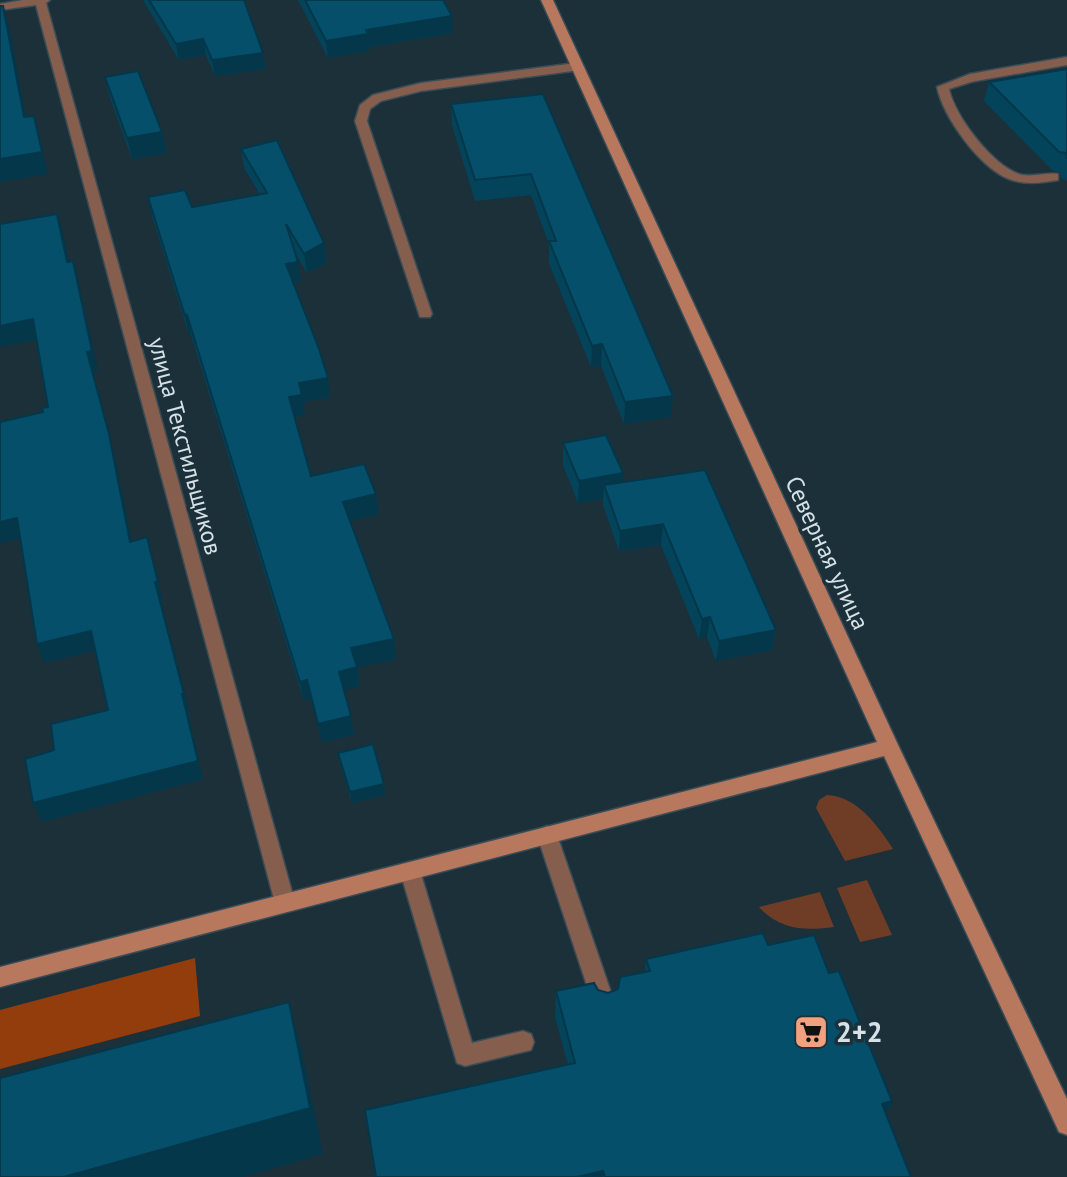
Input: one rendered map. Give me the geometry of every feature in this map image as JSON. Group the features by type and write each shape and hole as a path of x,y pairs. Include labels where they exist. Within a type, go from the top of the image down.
{"main road":[{"name":"Северная улица","path":"547,0 889,747 1067,1124"},
{"path":"0,978 889,747"}],"street":[{"path":"0,7 42,0"},
{"name":"улица Текстильщиков","path":"42,0 285,903"},
{"path":"1053,177 1030,180 1013,177 1000,169 966,132 943,96 943,87 970,78 1067,61"},
{"path":"425,314 361,121 364,108 377,98 421,88 576,67"},
{"path":"547,835 605,1007"},
{"path":"410,871 465,1055 523,1042"}],"shaded area":[{"path":"827,795 857,806 881,831 893,849 845,861 816,808 819,800"},
{"path":"867,880 892,935 860,942 837,888"},
{"path":"820,892 834,927 794,927 775,920 759,907"},
{"path":"195,958 200,1016 0,1069 0,1010"}],"building":[{"path":"149,0 244,0 263,53 212,60 203,39 176,44"},
{"path":"305,0 443,0 452,16 366,30 368,34 326,41"},
{"path":"0,6 3,6 24,117 34,116 42,152 0,159"},
{"path":"1067,69 1067,159 1066,153 1059,152 989,82"},
{"path":"138,71 162,132 127,138 105,77"},
{"path":"543,94 673,396 625,402 602,344 592,346 549,241 556,241 531,174 475,180 451,104"},
{"path":"277,140 324,243 304,254 286,224 298,262 286,264 328,378 299,383 302,395 289,397 311,476 364,464 376,494 343,502 394,639 351,648 357,667 339,672 351,716 318,724 307,680 300,682 148,197 185,190 192,207 267,193 241,149"},
{"path":"57,214 67,262 73,261 92,351 87,352 109,434 130,542 147,537 158,582 155,582 198,761 33,803 25,759 54,750 51,724 108,710 91,631 37,644 17,518 0,522 0,422 43,412 42,408 48,407 33,319 0,326 0,224"},
{"path":"606,435 623,473 579,481 563,443"},
{"path":"705,470 776,630 719,641 710,617 702,619 663,524 620,531 604,485"},
{"path":"373,744 384,784 350,792 338,753"},
{"path":"763,933 768,945 814,935 829,973 839,971 892,1101 882,1104 911,1177 605,1177 603,1171 577,1177 376,1177 365,1110 575,1063 556,991 594,983 598,990 608,993 618,989 620,977 650,971 646,959"},
{"path":"289,1002 310,1108 64,1177 0,1177 0,1078"}],"place":[{"name":"2+2","path":"811,1032"}]}
